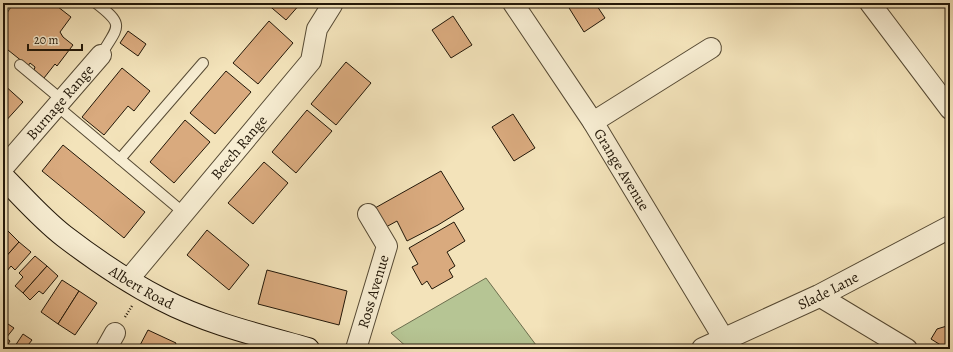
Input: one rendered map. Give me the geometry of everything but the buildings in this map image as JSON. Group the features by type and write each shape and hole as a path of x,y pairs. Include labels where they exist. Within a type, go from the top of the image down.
{"main road":[{"name":"Albert Road","path":"3,177 64,236 162,300 203,318 249,333 308,349"},
{"name":"Slade Lane","path":"703,349 819,296 950,227"}],"street":[{"name":"Grange Avenue","path":"513,3 593,122 724,339"},
{"path":"870,3 950,109"},
{"name":"Beech Range","path":"136,284 184,213 310,61 317,29 332,5"},
{"path":"593,122 711,48"},
{"name":"Burnage Range","path":"3,168 101,55"},
{"name":"Ross Avenue","path":"356,349 387,246 368,214"},
{"path":"819,296 907,349"}],"lane":[{"path":"3,9 7,3"},
{"path":"96,3 116,21 117,29 101,55"},
{"path":"120,159 203,63"},
{"path":"20,65 120,159 184,213"}],"path":[{"path":"110,341 136,284"}],"green space":[{"path":"486,278 539,349 409,349 391,333"}]}
